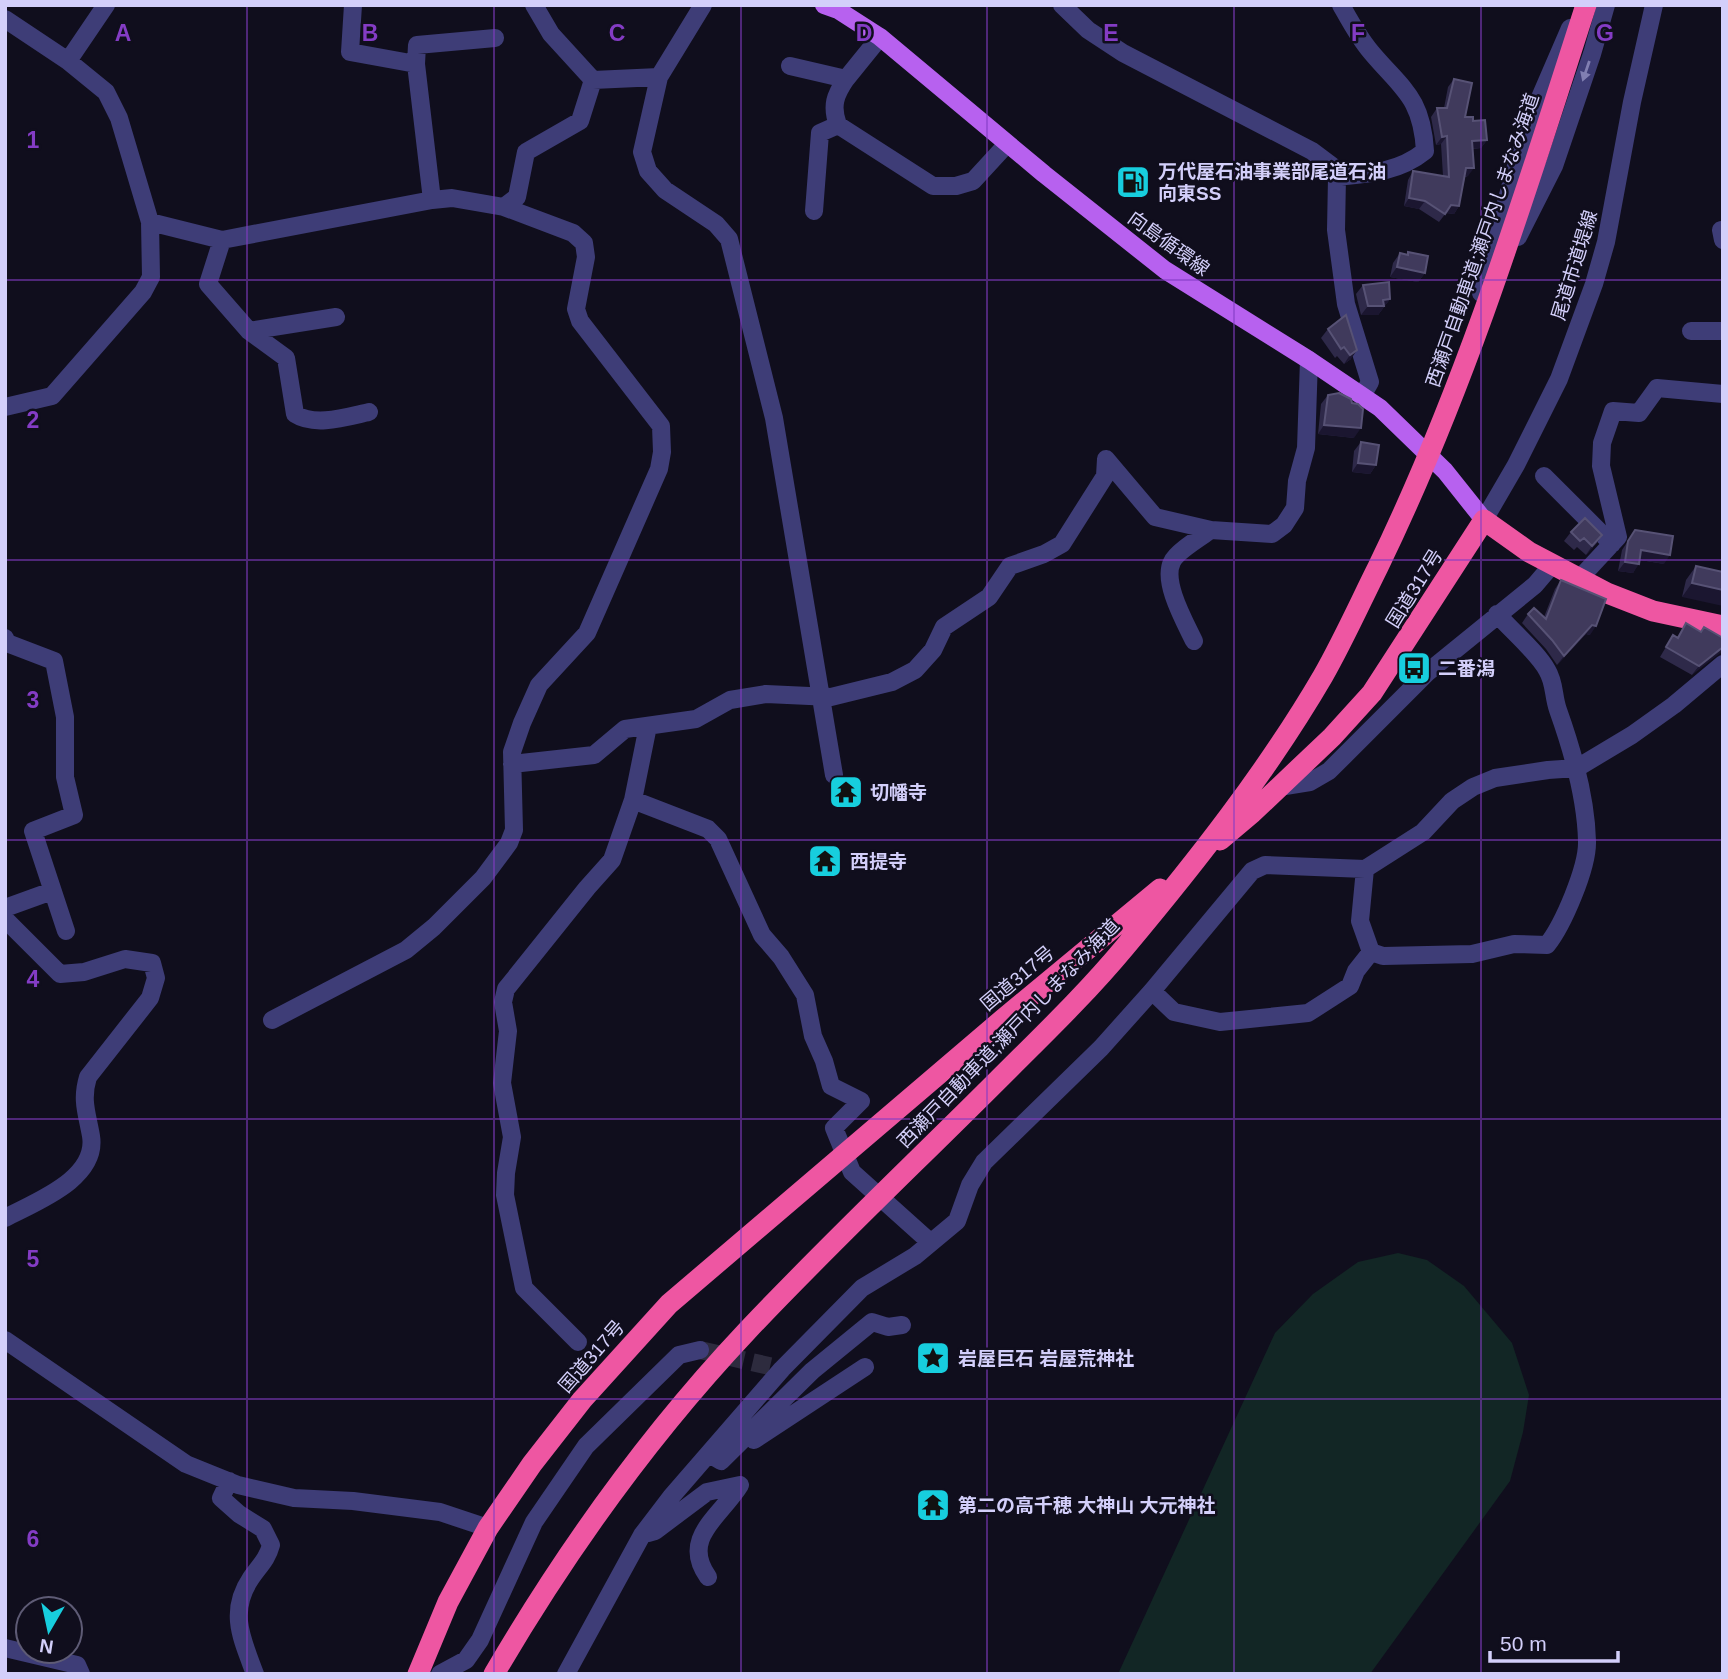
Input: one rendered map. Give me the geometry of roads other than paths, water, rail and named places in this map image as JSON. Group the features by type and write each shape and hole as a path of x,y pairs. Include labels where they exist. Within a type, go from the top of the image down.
{"highway":[{"name":"西瀬戸自動車道;瀬戸内しまなみ海道","path":"494,1674 548,1584 646,1449 746,1332 1054,1025 1121,952 1187,872 1271,757 1324,675 1403,514 1443,420 1498,276 1586,5"},
{"path":"1484,520 1510,540 1606,593 1653,611 1723,626"},
{"name":"国道317号","path":"418,1674 449,1602 488,1528 532,1464 582,1400 668,1304 1002,1020 1252,813 1332,737 1372,693 1484,520"}],"main road":[{"name":"向島循環線","path":"824,5 838,10 880,37 1007,144 1166,270 1380,408 1445,471 1484,520"}],"street":[{"path":"68,61 106,5"},
{"path":"353,5 350,52 416,64"},
{"path":"534,5 551,34 593,80"},
{"path":"703,5 659,77 642,152 648,171 665,190 716,224 729,239 774,418 834,775"},
{"path":"1062,5 1088,30 1123,53 1312,151 1332,166 1337,177 1336,230 1346,304 1370,382 1362,396"},
{"path":"1337,177 1378,173 1409,163 1425,151 1420,114 1402,84 1370,51 1340,5"},
{"path":"1443,420 1502,223 1518,159 1535,109 1580,5"},
{"path":"1498,276 1554,166 1606,5"},
{"name":"尾道市道堤線","path":"1484,520 1516,465 1559,379 1594,284 1608,231 1632,102 1654,5"},
{"path":"5,19 68,61 106,92 120,118 150,222 150,277 143,292 52,396 5,407"},
{"path":"880,37 837,92 832,110 838,125 933,186 956,186 973,181 1007,144"},
{"path":"432,200 416,64 417,45 495,38"},
{"path":"790,66 846,79"},
{"path":"593,80 659,77"},
{"path":"505,207 517,197 527,152 580,121 593,80"},
{"path":"814,211 820,133 838,125"},
{"path":"150,222 222,240 452,198 505,207 573,233 584,243 586,257 576,309 580,321 660,426 662,452 659,469 587,633 539,685 512,752 514,830 509,843 483,878 434,927 406,950 272,1020"},
{"path":"222,240 208,284 249,331 286,358 295,414 304,420 340,419 369,412"},
{"path":"249,331 336,317"},
{"path":"1691,331 1723,331"},
{"path":"512,764 594,754 625,729 696,719 730,700 766,694 831,696 892,682 915,670 933,650 944,628 989,597 1010,566 1044,554 1062,544 1105,476 1106,459 1154,517 1211,530 1272,534 1284,525 1296,508 1297,481 1306,448 1309,360"},
{"path":"1580,578 1618,537 1601,466 1602,443 1613,411 1639,413 1657,388 1723,394"},
{"path":"1544,476 1612,544"},
{"path":"1194,641 1172,591 1169,573 1172,559 1211,530"},
{"path":"1279,787 1310,782 1329,771 1427,671 1535,585 1552,565"},
{"path":"1371,952 1383,956 1472,954 1514,944 1547,945 1559,930 1571,900 1588,843 1577,768 1553,696 1553,681 1545,666 1497,614"},
{"path":"6,641 54,661 65,717 65,777 74,815 33,831 66,932"},
{"path":"715,1457 782,1369 862,1288 915,1256 957,1221 970,1185 984,1161 1101,1048 1252,871 1265,865 1365,869 1423,832 1452,801 1473,787 1495,778 1577,768 1632,735 1674,705 1723,664"},
{"path":"578,1342 524,1288 505,1195 512,1137 502,1083 508,1031 503,1002 506,989 612,860 633,800 648,726"},
{"path":"633,800 708,829 718,839 762,935 781,957 805,995 813,1036 831,1086 861,1101 834,1128 852,1172 930,1242"},
{"path":"1365,869 1360,921 1371,952"},
{"path":"5,908 52,891"},
{"path":"5,919 60,974 84,972 125,959 152,963 156,978 150,998 88,1077 83,1092 92,1144 86,1164 59,1189 5,1217"},
{"path":"1152,991 1174,1012 1220,1022 1308,1013 1350,986 1356,971 1371,952"},
{"path":"566,1674 642,1535 715,1457 872,1322 888,1327 902,1325"},
{"path":"5,1340 186,1464 229,1481 294,1498 353,1500 440,1512 488,1528"},
{"path":"442,1673 466,1660 480,1640 534,1522 586,1446 679,1355 700,1350"},
{"path":"715,1457 865,1367"},
{"path":"229,1481 221,1498 239,1514 263,1529 271,1545 267,1559 243,1590 237,1608 240,1633 255,1674"},
{"path":"642,1535 655,1531 707,1492 740,1485 733,1497 706,1527 698,1544 699,1565 708,1577"},
{"path":"5,1648 77,1665 81,1674"}],"tunnel":[{"path":"700,1350 782,1369"}],"place":[{"name":"万代屋石油事業部尾道石油 向東SS","path":"1133,182"},
{"name":"二番潟","path":"1414,668"},
{"name":"切幡寺","path":"846,792"},
{"name":"西提寺","path":"825,861"},
{"name":"岩屋巨石 岩屋荒神社","path":"933,1358"},
{"name":"第二の高千穂 大神山 大元神社","path":"933,1505"}]}
